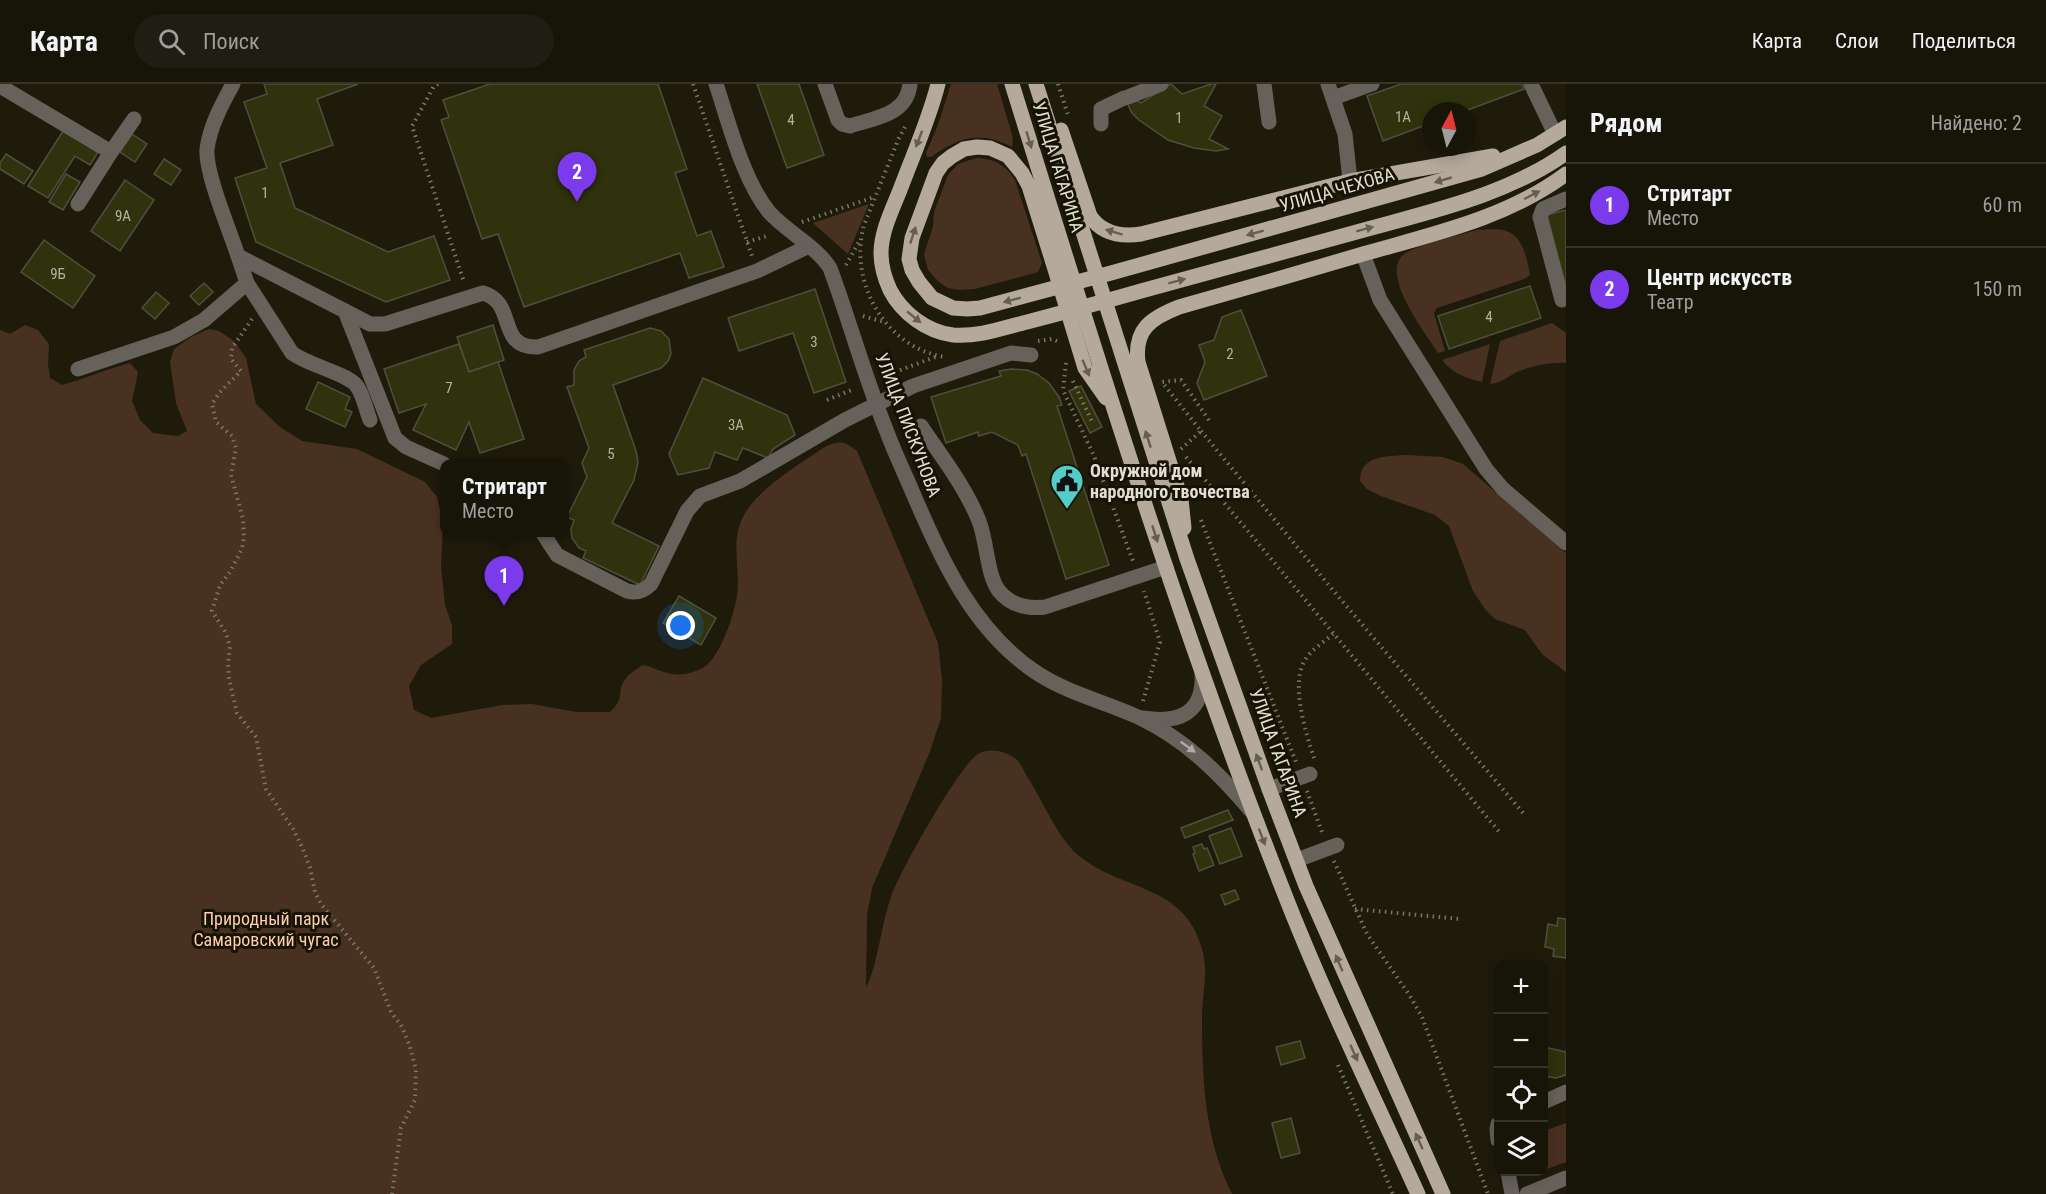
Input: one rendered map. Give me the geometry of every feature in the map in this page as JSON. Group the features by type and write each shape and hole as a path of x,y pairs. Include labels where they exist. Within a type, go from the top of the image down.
{"main road":[{"path":"938,84 882,240 881,252 885,276 900,304 916,320 937,331 952,335 988,332 1455,204 1516,181 1566,153"},
{"name":"УЛИЦА ГАГАРИНА","path":"1012,84 1061,258"},
{"name":"УЛИЦА ГАГАРИНА","path":"1036,84 1187,559 1269,789 1306,886 1443,1194"},
{"path":"1047,84 1085,203 1094,222 1106,231 1122,235 1141,234 1350,181 1477,160 1537,145"},
{"path":"1045,112 1074,169"},
{"name":"УЛИЦА ЧЕХОВА","path":"1061,258 1022,173 1008,156 990,148 977,147 964,149 943,163 932,184 909,249 912,270 925,292 953,308 980,308 1450,179 1490,166 1537,145 1561,130"},
{"path":"1187,559 1181,499 1138,362 1138,343 1143,331 1155,318 1179,308 1425,237 1497,213 1551,185 1566,174"},
{"path":"1061,258 1078,321 1085,368 1113,408 1202,674 1284,894 1418,1194"}],"street":[{"path":"233,84 211,132 207,151 209,170 247,284 292,353 301,360 350,380 358,386 369,420"},
{"name":"УЛИЦА ПИСКУНОВА","path":"716,84 753,188 768,210 830,268 886,430 939,551 964,597 983,624 1018,659 1036,672 1080,696 1137,717 1174,737 1205,760 1253,812"},
{"path":"825,84 838,120 850,126 899,109 909,91 910,84"},
{"path":"1101,124 1101,109 1161,84"},
{"path":"1264,84 1269,122"},
{"path":"1350,181 1347,140 1330,91 1372,84"},
{"path":"1531,84 1561,130"},
{"path":"0,86 111,152"},
{"path":"78,204 134,120"},
{"path":"1562,300 1540,217 1543,209 1566,199"},
{"path":"238,256 370,324 386,324 483,293 493,296 500,305 517,342 526,347 537,347 757,271 809,246"},
{"path":"1364,254 1380,300 1486,469 1503,489 1566,543"},
{"path":"78,369 174,337 204,320 247,284"},
{"path":"345,311 395,438 406,447 440,462"},
{"path":"545,537 551,549 567,561 627,591 640,592 651,584 687,511 700,496 740,481 845,420 913,386 1011,353 1031,355"},
{"path":"921,426 968,498 983,531 992,579 999,591 1018,606 1031,609 1045,607 1166,567"},
{"name":"УЛИЦА ПИСКУНОВА","path":"1137,717 1161,719 1186,714 1198,703 1202,693 1202,674"},
{"path":"1269,789 1306,776"},
{"path":"1297,860 1332,846"},
{"path":"1548,1100 1566,1092"},
{"path":"1509,1176 1512,1194"},
{"path":"1535,1192 1566,1178"}],"path":[{"path":"438,84 434,86 411,126 469,297"},
{"path":"693,84 757,271"},
{"path":"1058,84 1071,122"},
{"path":"747,242 875,197"},
{"path":"846,265 860,239"},
{"path":"260,304 242,336 232,348 231,359 241,371 220,392 212,404 216,422 232,436 236,448 231,475 243,519 244,537 242,549 220,585 212,611 226,633 230,647 229,679 237,713 256,737 267,789 303,849 315,892 321,904 374,968 391,1012 402,1027 410,1047 416,1070 415,1100 401,1128 392,1194"},
{"path":"863,316 884,322"},
{"path":"1055,340 1062,346"},
{"path":"881,380 895,372 939,356"},
{"path":"1066,360 1063,390 1094,456 1139,576 1160,642 1143,702"},
{"path":"1159,371 1165,393"},
{"path":"1162,382 1181,380 1211,423"},
{"path":"1162,382 1337,595 1524,814"},
{"path":"1075,389 1093,424"},
{"path":"1180,449 1201,431"},
{"path":"1177,438 1186,468"},
{"path":"1180,449 1501,834"},
{"path":"1199,513 1225,583 1306,776 1355,909 1367,934 1422,1017 1488,1194"},
{"path":"1314,758 1301,704 1300,677 1305,659 1333,634"},
{"path":"1355,909 1460,919"},
{"path":"1338,1064 1393,1194"}],"green space":[{"path":"951,84 997,84 1013,138 1012,147 990,139 970,138 927,157 926,153"},
{"path":"976,158 999,164 1008,170 1015,180 1042,263 1038,272 975,289 948,288 928,270 924,254 933,227 934,212 948,175 958,164"},
{"path":"869,204 848,254 813,223"},
{"path":"1477,230 1499,230 1512,234 1523,249 1530,275 1437,308 1434,313 1445,351 1438,353 1407,304 1397,276 1397,264 1409,251"},
{"path":"1552,323 1566,333 1566,363 1549,363 1533,367 1490,384 1500,341"},
{"name":"Природный парк Самаровский чугас","path":"25,325 38,330 49,344 50,378 62,385 130,363 138,372 132,401 140,420 153,433 178,436 187,431 176,403 170,362 174,349 191,337 209,329 219,331 234,341 246,358 256,404 280,427 302,441 357,449 425,482 437,497 440,510 440,537 442,537 441,566 445,605 452,625 452,644 421,665 409,686 414,710 431,718 502,705 532,704 576,712 610,712 618,703 626,678 643,665 677,674 705,667 719,649 732,615 738,585 736,550 738,534 748,508 774,482 826,447 840,442 851,446 857,451 938,643 942,680 941,718 929,754 872,888 867,915 866,988 874,968 896,884 944,798 978,754 992,750 1012,756 1021,766 1064,839 1077,854 1094,866 1166,900 1181,911 1193,927 1202,949 1205,966 1202,1040 1206,1107 1216,1151 1232,1194 0,1194 0,330 10,334"},
{"path":"1490,344 1482,382 1460,375 1442,360"},
{"path":"1406,455 1443,457 1463,464 1566,553 1566,672 1542,654 1525,630 1495,619 1485,609 1473,591 1449,526 1435,515 1367,489 1360,481 1361,472 1370,461 1383,457"},
{"path":"1566,1123 1566,1162 1548,1169 1548,1130"}],"building":[{"path":"264,84 358,84 317,99 333,145 280,163 295,208 388,252 434,236 450,280 386,302 256,242 235,178 267,168 244,102 267,94"},
{"path":"490,84 658,84 687,169 675,173 697,236 711,231 724,267 689,278 680,253 524,307 498,234 482,239 441,120 449,117 443,100"},
{"path":"757,84 799,84 824,155 787,168"},
{"path":"1171,84 1182,94 1216,84 1204,106 1222,116 1209,139 1228,149 1216,151 1194,148 1168,140 1132,113 1122,93 1141,103"},
{"path":"1401,84 1522,84 1524,89 1476,107 1476,102 1422,102 1422,126 1383,141 1367,96"},
{"path":"63,131 98,152 90,165 75,156 48,198 28,186"},
{"path":"132,134 147,144 135,162 120,152"},
{"path":"6,154 33,171 24,184 0,169 0,163"},
{"path":"164,159 181,170 171,185 154,174"},
{"path":"66,174 80,182 63,210 49,202"},
{"path":"125,180 154,200 120,251 91,231"},
{"path":"1566,210 1566,287 1547,215"},
{"path":"44,240 95,276 73,308 21,272"},
{"path":"204,283 213,292 199,305 190,296"},
{"path":"1530,286 1541,318 1449,349 1438,316"},
{"path":"815,289 846,382 814,393 793,333 739,351 728,318"},
{"path":"156,292 169,303 155,319 142,308"},
{"path":"1241,310 1267,376 1204,400 1197,383 1205,362 1199,345 1214,340 1222,317"},
{"path":"493,325 504,360 469,372 457,337"},
{"path":"650,328 661,331 669,339 671,354 661,368 613,385 638,462 634,480 612,523 659,546 640,585 583,558 586,551 579,548 572,538 571,529 574,520 569,518 569,513 587,477 582,463 589,448 567,387 574,385 574,370 579,361 586,357 584,350"},
{"path":"459,344 469,372 498,362 524,439 480,453 469,422 456,450 413,430 426,404 399,413 384,369"},
{"name":"Окружной дом народного твочества","path":"1027,370 1037,374 1049,383 1059,397 1062,405 1057,406 1109,565 1066,579 1026,454 1022,456 1018,445 992,432 979,436 978,432 946,443 931,397 1001,376 999,371"},
{"path":"703,378 787,415 795,435 773,449 768,458 743,448 737,460 715,452 709,468 678,475 669,454"},
{"path":"318,382 350,397 345,409 352,412 345,427 306,409"},
{"path":"1081,386 1102,427 1090,433 1069,391"},
{"path":"679,596 716,618 701,645 663,623"},
{"path":"1228,810 1233,820 1185,838 1181,828"},
{"path":"1231,828 1242,856 1220,864 1209,836"},
{"path":"1202,844 1204,849 1207,848 1214,865 1199,871 1193,847"},
{"path":"1235,890 1239,899 1225,905 1221,895"},
{"path":"1558,918 1566,919 1566,958 1553,956 1554,949 1545,947 1548,924 1557,926"},
{"path":"1300,1041 1305,1058 1281,1065 1276,1047"},
{"path":"1548,1048 1566,1052 1566,1075 1556,1078 1548,1077"},
{"path":"1291,1118 1300,1153 1281,1158 1272,1123"}],"place":[{"name":"Центр искусств","path":"577,202"},
{"name":"Окружной дом народного твочества","path":"1067,510"},
{"name":"Стритарт","path":"504,606"}]}
